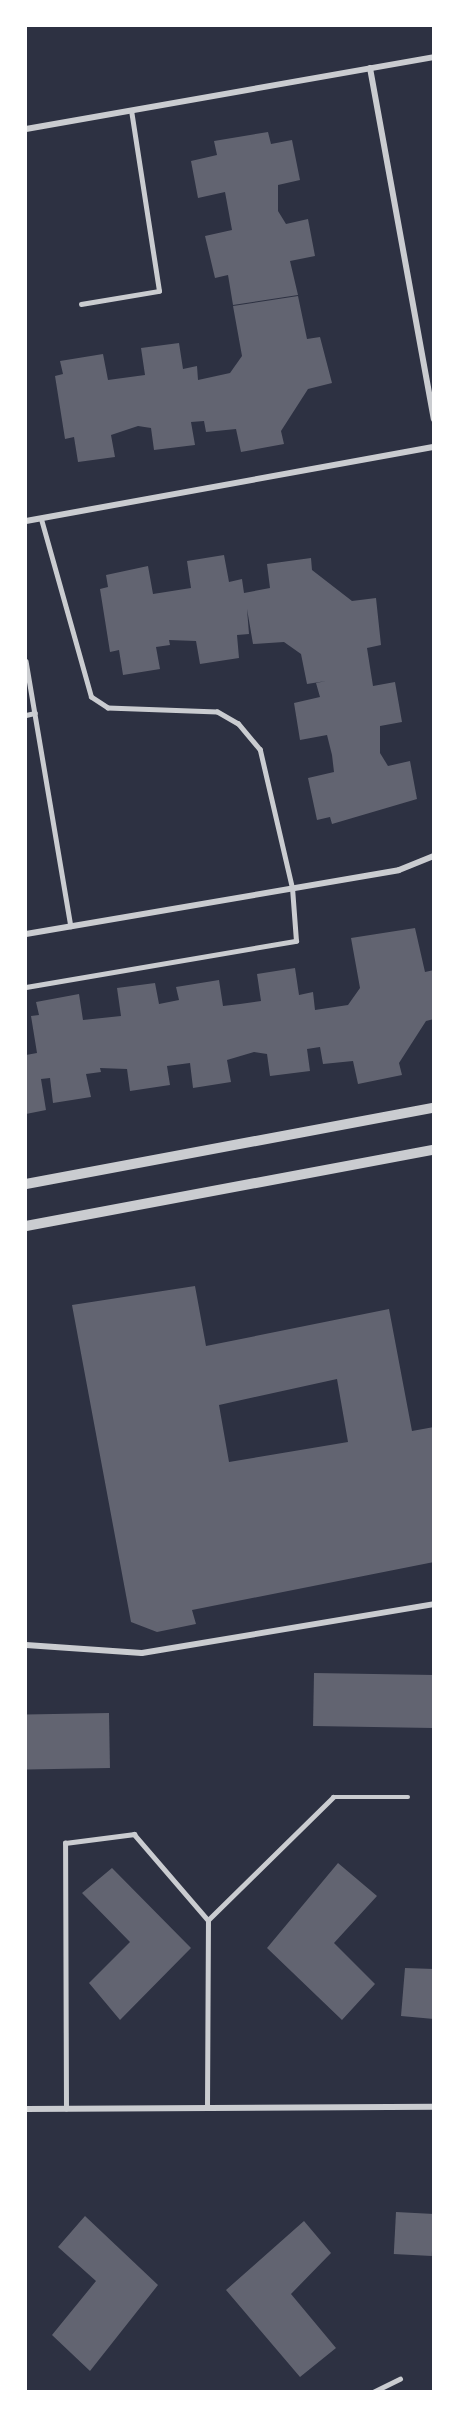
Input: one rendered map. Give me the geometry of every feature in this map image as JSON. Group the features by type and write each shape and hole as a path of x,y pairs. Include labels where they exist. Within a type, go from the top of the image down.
{"street":[{"path":"26,129 434,57"},
{"path":"370,68 434,419"},
{"path":"26,521 434,447"},
{"path":"26,934 399,870 434,856"},
{"path":"26,1184 434,1108"},
{"path":"26,1226 434,1150"},
{"path":"26,1645 142,1653 434,1604"},
{"path":"26,2109 434,2106"}],"lane":[{"path":"81,304 159,291 131,111"},
{"path":"26,987 296,941 292,888 260,750 238,723 217,712 108,708 91,697 41,519"},
{"path":"26,661 71,926"},
{"path":"26,715 34,713"},
{"path":"208,1920 333,1797 408,1797"},
{"path":"66,2109 65,1843 134,1834 208,1920 207,2108"},
{"path":"373,2391 400,2379"}],"building":[{"path":"268,132 271,144 292,140 300,180 278,185 278,211 286,224 308,219 315,256 290,261 298,295 233,305 228,275 215,278 205,236 232,230 225,192 198,198 191,161 217,155 214,141"},
{"path":"298,296 307,339 320,337 332,383 308,389 281,431 284,444 241,452 236,429 206,432 204,421 191,422 195,445 154,450 151,428 138,426 111,435 115,457 78,462 74,437 65,439 55,376 63,374 60,361 103,354 108,380 145,375 141,348 179,343 183,369 197,366 198,380 230,373 242,356 233,306"},
{"path":"224,555 229,582 242,579 244,593 270,588 267,564 311,558 312,570 352,601 376,598 381,645 367,648 373,686 395,682 402,722 380,726 380,753 388,766 410,761 417,799 332,824 330,817 317,820 308,778 334,772 332,755 327,735 300,740 294,703 320,697 316,683 326,681 307,684 301,654 284,642 253,644 247,609 249,634 237,635 239,658 200,664 196,641 169,640 170,645 156,647 160,669 123,675 119,650 110,652 100,589 108,587 106,575 148,566 153,594 191,588 187,561"},
{"path":"415,928 425,972 434,970 434,1019 426,1021 399,1063 402,1075 358,1084 353,1061 323,1064 320,1047 307,1049 310,1071 270,1076 267,1054 254,1052 227,1060 231,1082 193,1088 190,1063 167,1066 170,1085 130,1091 127,1069 100,1068 101,1072 86,1074 91,1097 53,1103 50,1078 41,1079 46,1110 26,1114 26,1055 37,1053 31,1016 39,1015 36,1002 79,994 83,1020 121,1016 117,988 155,983 159,1004 179,1000 176,987 219,980 223,1006 240,1004 261,1001 257,974 295,968 299,995 313,992 315,1010 348,1005 360,988 351,938"},
{"path":"195,1286 206,1346 389,1309 412,1431 434,1427 434,1562 192,1610 196,1624 157,1632 131,1622 72,1305","holes":["337,1379 348,1442 229,1462 219,1405"]},
{"path":"314,1673 434,1675 433,1728 313,1726"},
{"path":"109,1713 110,1768 27,1769 26,1714"},
{"path":"338,1863 377,1896 334,1943 375,1984 342,2020 267,1948"},
{"path":"112,1868 191,1948 120,2020 89,1983 130,1942 82,1893"},
{"path":"405,1968 434,1969 434,2019 401,2016"},
{"path":"396,2212 434,2214 432,2256 394,2254"},
{"path":"85,2216 158,2285 90,2371 52,2335 96,2281 58,2247"},
{"path":"304,2221 331,2253 291,2294 336,2348 300,2377 226,2290"}]}
